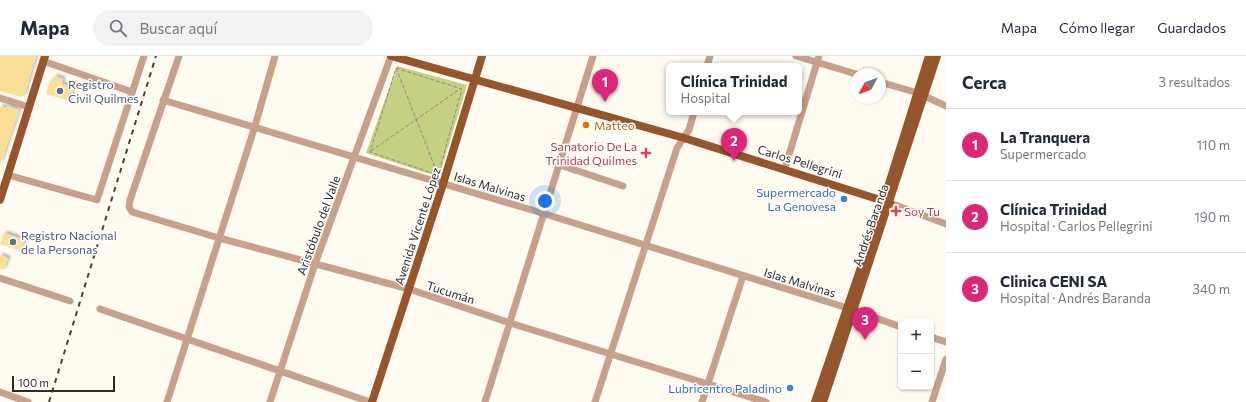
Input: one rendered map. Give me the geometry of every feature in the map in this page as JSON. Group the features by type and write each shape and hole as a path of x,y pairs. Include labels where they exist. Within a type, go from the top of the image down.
{"main road":[{"name":"Carlos Pellegrini","path":"391,56 684,138 785,168 887,201"},
{"name":"Avenida Vicente López","path":"371,402 443,184 482,56"},
{"name":"Andrés Baranda","path":"921,95 929,56"},
{"name":"Andrés Baranda","path":"815,402 850,309 921,95 937,56"},
{"path":"0,200 44,59"},
{"name":"Andrés Baranda","path":"823,402 850,309"}],"street":[{"path":"8,175 95,200 99,198 144,56"},
{"path":"163,100 179,56"},
{"path":"167,402 255,126 275,56"},
{"name":"Aristóbulo del Valle","path":"270,402 315,264 391,56"},
{"path":"485,402 579,108 593,56"},
{"path":"796,56 818,59 850,72"},
{"path":"44,59 132,92"},
{"path":"802,112 818,59"},
{"path":"886,84 921,95 946,106"},
{"path":"0,98 29,107"},
{"name":"Islas Malvinas","path":"163,100 255,126 646,245 850,309 898,326"},
{"name":"Tucumán","path":"163,100 130,200 129,207 132,212 219,238 409,289 510,323 766,402"},
{"path":"594,402 677,148 689,130 693,115"},
{"path":"785,168 801,115"},
{"path":"560,165 623,186"},
{"name":"Carlos Pellegrini","path":"887,201 946,224"},
{"path":"702,402 743,276"},
{"path":"0,278 70,301"},
{"path":"100,309 371,402"},
{"path":"934,338 946,342"},
{"path":"932,402 946,359"},
{"path":"0,392 28,402"}],"path":[{"path":"396,68 461,88"},
{"path":"396,68 438,175"},
{"path":"370,152 396,68"},
{"path":"370,152 461,88"},
{"path":"438,175 462,89 461,88"},
{"path":"370,152 438,175"}],"green space":[{"path":"397,66 467,85 439,177 366,153"}],"building":[{"path":"0,56 36,56 24,96 21,97 0,91"},
{"name":"Registro Civil Quilmes","path":"54,76 63,79 62,84 74,88 70,101 46,94 50,81 53,82"},
{"path":"0,106 6,108 6,106 19,110 0,166"},
{"name":"Registro Nacional de la Personas","path":"4,233 25,240 21,251 0,244"},
{"path":"0,255 8,258 4,270 0,269"}],"railway":[{"path":"49,402 156,56"}],"place":[{"name":"Registro Civil Quilmes","path":"60,91"},
{"name":"La Tranquera","path":"605,102"},
{"name":"Matteo","path":"586,125"},
{"name":"Sanatorio De La Trinidad Quilmes","path":"646,153"},
{"name":"Clínica Trinidad","path":"734,161"},
{"name":"Supermercado La Genovesa","path":"844,199"},
{"name":"Soy Tu","path":"896,211"},
{"name":"Registro Nacional de la Personas","path":"13,242"},
{"name":"Clinica CENI SA","path":"865,340"},
{"name":"Lubricentro Paladino","path":"790,388"}]}
